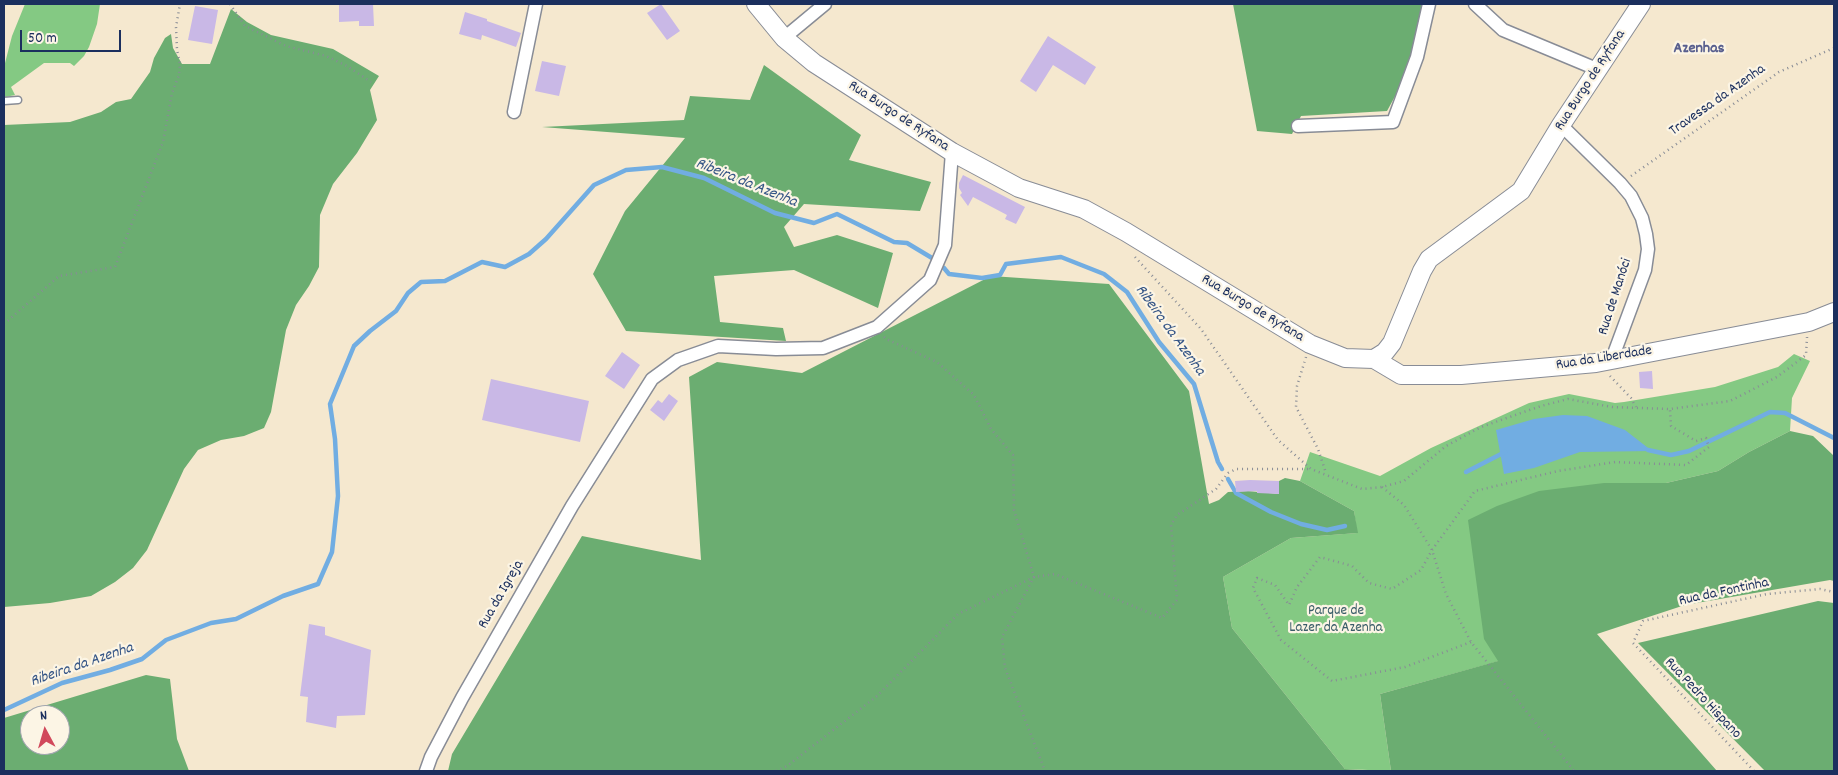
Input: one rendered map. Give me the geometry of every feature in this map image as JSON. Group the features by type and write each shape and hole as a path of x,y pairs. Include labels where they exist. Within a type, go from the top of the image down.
{"main road":[{"name":"Rua Burgo de Ryfana","path":"756,4 784,38 814,63 952,152 1019,188 1084,209 1126,232 1310,344 1345,358 1374,360 1385,352 1392,343 1422,271 1429,259 1521,191 1561,125 1641,4"},
{"name":"Rua da Liberdade","path":"1374,360 1401,375 1460,375 1596,363 1608,365 1809,322 1834,312"}],"street":[{"path":"514,112 536,4"},
{"path":"784,38 825,4"},
{"path":"1298,126 1393,122 1417,57 1429,4"},
{"path":"1475,4 1503,30 1599,70"},
{"name":"Rua de Manóci","path":"1561,125 1620,183 1631,196 1642,218 1648,249 1645,270 1608,365"},
{"name":"Rua da Igreja","path":"426,771 430,757 462,698 572,506 612,439 652,379 678,360 718,346 776,350 823,348 878,326 930,280 945,245 952,152"}],"lane":[{"path":"4,101 18,100"}],"path":[{"path":"4,324 59,276 115,267 163,142 172,93 179,75 180,64 176,27 180,4"},
{"path":"230,4 245,26 286,46 326,56 347,66 371,82"},
{"name":"Travessa da Azenha","path":"1620,183 1779,72 1834,48"},
{"path":"1126,232 1124,244 1201,329 1278,440 1311,469"},
{"path":"776,771 787,766 877,696 958,614 1034,577 1055,574 1162,618 1177,600 1171,525 1177,515 1216,489 1228,473 1236,469 1311,469 1362,489 1382,487 1404,480 1446,446 1481,427 1541,406 1568,399 1612,407 1670,409 1730,401 1777,377 1806,355 1809,322"},
{"path":"878,326 886,339 937,362 974,395 991,429 1013,455 1014,510 1034,577 1002,637 1005,668 1045,771"},
{"path":"1310,344 1297,386 1296,407 1318,448 1326,474"},
{"path":"1608,365 1636,408"},
{"path":"1470,642 1405,667 1332,681 1281,640 1253,588 1257,578 1275,585 1290,604 1297,587 1320,556 1352,566 1370,583 1392,589 1421,570 1432,550 1475,491 1558,471 1616,462 1686,464 1710,448 1706,438 1696,441 1671,426 1670,409"},
{"path":"1382,487 1404,506 1432,550 1446,594 1470,642 1574,771"},
{"name":"Rua da Fontinha","path":"1633,643 1643,622 1767,594 1820,589 1834,592"},
{"name":"Rua Pedro Hispano","path":"1633,643 1754,771"}],"green space":[{"path":"25,4 100,4 97,24 89,47 84,56 74,66 70,63 44,63 11,87 15,95 5,97 4,67 12,36"},
{"path":"1233,4 1424,4 1405,78 1387,111 1301,116 1292,134 1257,131"},
{"path":"231,9 247,22 271,35 333,49 379,76 370,90 377,120 357,153 333,184 320,215 319,267 296,305 286,330 271,412 264,428 244,436 221,440 198,450 184,469 147,550 133,568 115,582 91,596 50,603 4,607 4,125 70,122 101,112 116,102 131,99 150,72 154,58 165,38 171,34 173,48 182,64 210,64"},
{"path":"764,65 861,135 849,160 931,182 920,211 804,204 784,227 794,247 837,235 893,253 878,308 794,270 714,276 720,322 783,328 786,341 626,331 593,274 625,211 685,138 542,127 684,120 690,96 750,100"},
{"path":"991,276 1109,284 1189,391 1209,504 1219,500 1228,492 1248,491 1279,494 1279,481 1285,478 1300,481 1354,511 1358,533 1291,538 1223,577 1232,628 1345,769 1381,771 448,771 452,754 582,536 701,560 689,377 717,362 802,373"},
{"name":"Parque de Lazer da Azenha","path":"1794,354 1810,361 1792,398 1790,431 1749,452 1718,471 1666,483 1604,483 1499,661 1380,694 1391,771 1345,769 1232,628 1223,577 1291,538 1357,533 1354,511 1300,481 1310,452 1380,476 1431,448 1529,403 1569,394 1615,403 1715,387 1778,367"},
{"path":"1790,431 1813,436 1834,456 1834,581 1830,580 1685,605 1597,634 1717,771 1391,771 1380,694 1498,661 1484,639 1468,520 1497,506 1539,491 1604,483 1666,483 1718,471 1749,452"},
{"path":"1818,601 1834,603 1834,771 1765,771 1638,643"},
{"path":"146,675 170,679 177,739 189,771 4,771 4,718 20,713 20,755 70,755 70,705 47,705"}],"water":[{"path":"1563,415 1587,416 1625,430 1652,451 1580,452 1534,468 1504,474 1496,430 1534,419"}],"building":[{"path":"339,4 373,4 374,26 359,26 359,21 339,22"},
{"path":"661,4 680,31 667,40 647,13"},
{"path":"195,6 218,10 212,44 188,40"},
{"path":"465,12 521,33 516,47 482,35 481,40 459,34"},
{"path":"1048,36 1096,67 1085,85 1053,65 1036,92 1020,81"},
{"path":"542,61 566,66 559,96 535,91"},
{"path":"963,175 1025,207 1016,224 1005,219 1007,215 973,197 968,206 960,195 962,193 959,183"},
{"path":"622,352 640,365 624,389 605,376"},
{"path":"1652,371 1653,389 1640,388 1639,372"},
{"path":"491,379 589,401 580,442 482,420"},
{"path":"669,394 678,401 664,421 650,410 658,400 662,403"},
{"path":"1235,481 1279,481 1279,494 1257,493 1257,491 1236,492"},
{"path":"309,624 325,627 325,635 371,650 365,715 337,716 336,728 306,722 308,697 300,696"}],"waterway":[{"name":"Ribeira da Azenha","path":"4,710 62,683 142,659 166,640 211,623 236,619 283,596 318,584 332,552 338,496 335,439 330,404 354,346 396,311 408,293 421,282 445,281 482,262 505,267 529,254 546,239 594,185 626,170 662,167 704,178 775,213 814,223 837,214 894,242 907,243 932,258"},
{"name":"Ribeira da Azenha","path":"944,268 949,274 982,278 1000,275 1006,264 1061,257 1104,274 1127,292 1159,342 1194,384 1218,462 1222,469"},
{"path":"1648,450 1671,455 1689,451 1770,412 1785,413 1834,438"},
{"path":"1466,472 1505,452"},
{"path":"1228,479 1236,493 1271,512 1301,524 1327,530 1345,526"}],"district":[{"name":"Azenhas","path":"1699,50"}]}
